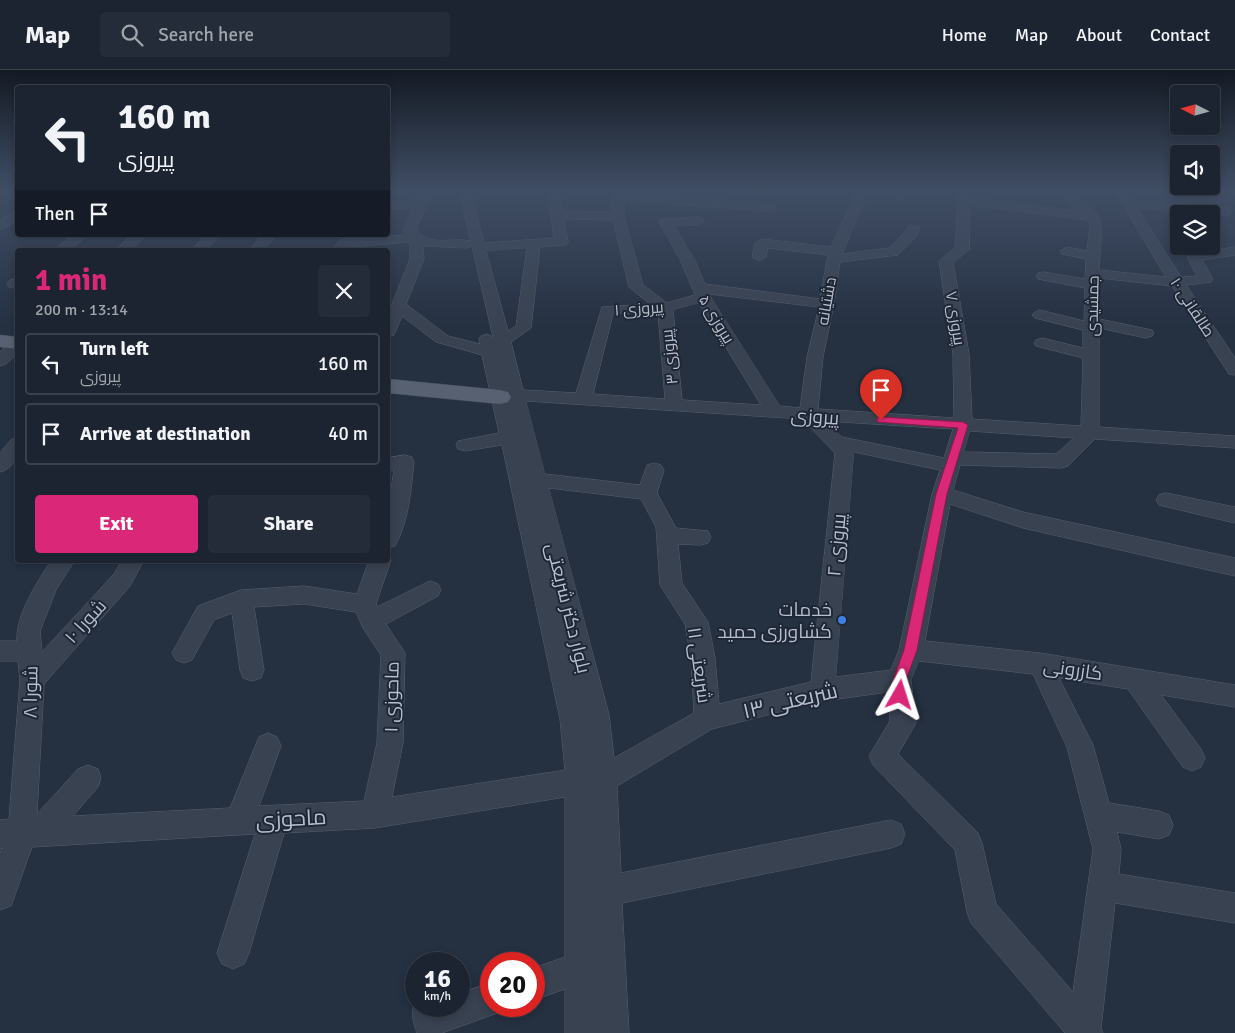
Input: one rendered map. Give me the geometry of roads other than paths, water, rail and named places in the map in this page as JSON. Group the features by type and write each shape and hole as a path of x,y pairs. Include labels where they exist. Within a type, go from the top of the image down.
{"main road":[{"path":"390,380 505,394"},
{"path":"390,386 505,394"}],"street":[{"path":"61,244 78,237"},
{"path":"125,248 138,237"},
{"path":"201,248 211,237"},
{"path":"258,248 267,237"},
{"name":"بلوار دکتر شریعتی","path":"469,237 496,346 505,394 509,437 573,719 591,780 607,890 612,1033"},
{"name":"بلوار دکتر شریعتی","path":"471,237 472,246"},
{"path":"341,248 345,243 416,238 429,244 472,246 561,242 560,237"},
{"path":"623,237 636,287 665,308"},
{"name":"پیروزی ۵","path":"674,237 688,261 701,293 775,413"},
{"name":"دشتیانه","path":"808,415 815,356 827,304 834,255 842,237"},
{"path":"759,257 762,243 834,255 893,252 908,237"},
{"name":"پیروزی ۷","path":"962,237 962,250 946,261 961,354 963,425"},
{"name":"جمشیدی","path":"1090,433 1092,279 1095,237"},
{"name":"طالقانی ۱۰","path":"1150,237 1181,282 1235,370"},
{"path":"390,322 393,307 417,259 416,238"},
{"path":"393,307 442,339 496,346 523,328 534,244"},
{"path":"1067,251 1093,256"},
{"path":"1043,276 1181,282 1206,279 1194,257 1235,251"},
{"path":"1181,282 1235,354"},
{"path":"701,293 827,304"},
{"name":"پیروزی ۱","path":"583,400 607,310 665,308 701,293"},
{"path":"1044,326 1050,303"},
{"name":"پیروزی ۳","path":"665,308 674,406"},
{"path":"1044,326 1091,336"},
{"path":"1044,326 1091,336 1146,333"},
{"name":"بلوار دکتر شریعتی","path":"505,394 537,480 596,715 581,967 582,1033"},
{"name":"پیروزی","path":"505,394 1235,442"},
{"name":"پیروزی ۲","path":"808,415 845,451 823,690"},
{"path":"963,425 942,494 911,650 887,682 903,723 882,756 968,843 982,912 1085,1032"},
{"path":"836,442 952,462 1061,461 1090,433"},
{"path":"465,445 509,437"},
{"path":"0,465 15,448"},
{"path":"390,530 399,505 396,463"},
{"path":"537,480 647,493 654,470"},
{"name":"شریعتی ۱۱","path":"647,493 666,527 671,585 696,622 703,658 707,719"},
{"path":"942,494 1023,520 1235,567"},
{"path":"1166,500 1235,515"},
{"path":"667,535 701,536"},
{"name":"شورا ۸","path":"21,833 32,680 28,631 46,586 62,563"},
{"name":"شورا ۱۰","path":"32,680 122,580 131,563"},
{"path":"368,613 379,563"},
{"path":"184,653 206,613 241,599 304,595 368,613 430,590"},
{"path":"241,599 252,670"},
{"name":"ماحوزی ۱","path":"368,613 393,653 390,743 375,814"},
{"name":"کازرونی","path":"911,650 1040,664 1235,696"},
{"path":"0,651 30,651"},
{"path":"1040,664 1080,745 1107,849 1085,1032"},
{"path":"1134,678 1192,758"},
{"name":"شریعتی ۱۳","path":"591,780 707,719 823,690 887,682"},
{"path":"239,821 268,746"},
{"path":"0,895 21,833 88,778"},
{"name":"ماحوزی","path":"21,833 375,814 591,780"},
{"path":"1098,816 1159,825"},
{"path":"233,953 274,819"},
{"path":"607,890 891,834"},
{"path":"1102,886 1235,908"},
{"path":"545,980 581,967"},
{"path":"429,1017 430,1021 441,1017"}],"place":[{"name":"خدمات کشاورزی حمید","path":"842,620"}]}
